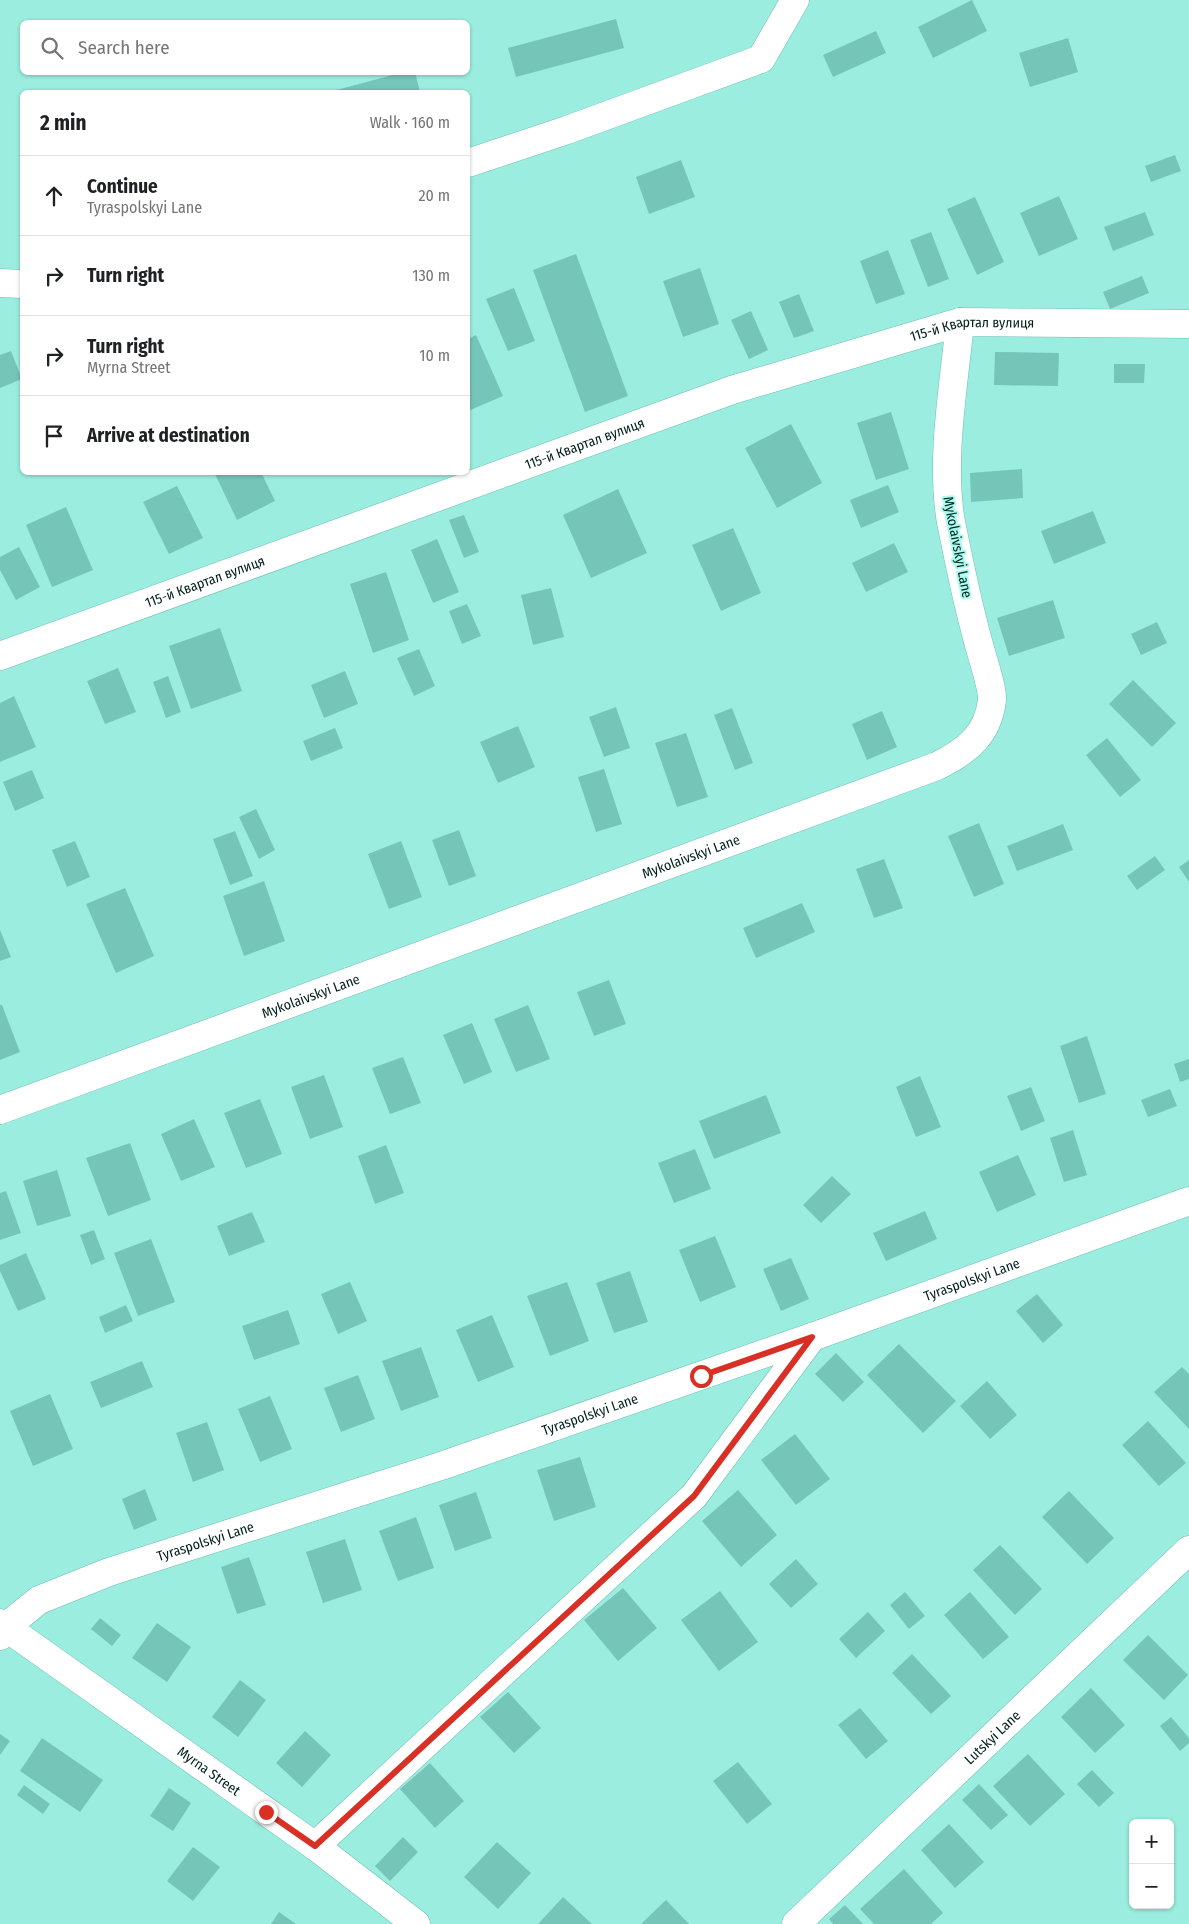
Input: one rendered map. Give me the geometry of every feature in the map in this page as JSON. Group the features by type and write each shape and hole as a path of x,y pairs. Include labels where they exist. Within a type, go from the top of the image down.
{"street":[{"path":"470,161 567,130 761,59 794,0"},
{"path":"0,283 20,284"},
{"name":"115-й Квартал вулиця","path":"0,656 732,390 960,322 1188,323"},
{"name":"Mykolaivskyi Lane","path":"0,1110 918,772 959,755 977,739 988,717 992,697 975,631 951,521 946,482 960,322"},
{"name":"Tyraspolskyi Lane","path":"2,1629 39,1600 109,1572 441,1466 812,1337 1189,1201"},
{"path":"315,1846 694,1496 812,1337"},
{"name":"Lutskyi Lane","path":"796,1924 1189,1550"},
{"name":"Myrna Street","path":"2,1629 315,1846 416,1924"}],"building":[{"path":"972,0 987,31 933,58 918,27"},
{"path":"616,19 624,48 516,77 508,48"},
{"path":"876,31 886,53 833,77 823,55"},
{"path":"1068,38 1078,72 1030,87 1019,53"},
{"path":"393,75 416,75 420,90 336,90"},
{"path":"1175,155 1181,171 1151,182 1145,166"},
{"path":"681,160 695,197 649,214 636,177"},
{"path":"1059,196 1078,239 1039,256 1020,213"},
{"path":"975,197 1004,262 977,275 947,209"},
{"path":"1145,212 1154,235 1113,251 1104,227"},
{"path":"931,232 949,279 928,287 910,240"},
{"path":"888,250 905,294 876,304 860,261"},
{"path":"576,254 628,396 585,412 533,270"},
{"path":"700,268 719,324 683,337 663,281"},
{"path":"1142,276 1149,293 1110,309 1103,292"},
{"path":"514,288 535,341 508,351 486,299"},
{"path":"799,294 814,331 794,338 779,302"},
{"path":"751,311 768,350 749,359 731,320"},
{"path":"476,335 503,396 470,410 470,338"},
{"path":"11,351 20,374 20,380 0,388 0,355"},
{"path":"995,352 1059,353 1058,386 994,385"},
{"path":"1114,364 1145,364 1144,383 1114,383"},
{"path":"891,412 909,469 876,480 857,423"},
{"path":"791,424 822,483 777,508 745,448"},
{"path":"1022,469 1023,498 971,502 970,473"},
{"path":"215,475 262,475 275,501 237,520"},
{"path":"888,485 899,512 861,528 850,500"},
{"path":"177,486 203,538 169,554 143,502"},
{"path":"618,489 647,553 591,578 563,515"},
{"path":"66,507 93,570 52,587 26,525"},
{"path":"1093,511 1106,543 1054,564 1041,531"},
{"path":"464,515 479,552 464,558 449,520"},
{"path":"733,528 761,593 721,611 692,545"},
{"path":"437,539 459,592 433,603 411,550"},
{"path":"894,543 908,572 866,592 852,563"},
{"path":"19,547 40,587 16,600 0,570 0,557"},
{"path":"386,572 409,640 373,653 350,584"},
{"path":"551,588 564,637 533,645 521,595"},
{"path":"1053,600 1065,638 1009,656 997,618"},
{"path":"467,604 481,636 462,644 449,611"},
{"path":"1157,622 1167,643 1141,655 1131,634"},
{"path":"220,628 242,691 191,709 169,646"},
{"path":"419,649 435,686 414,696 397,658"},
{"path":"118,668 136,712 105,724 87,681"},
{"path":"345,671 358,704 324,718 311,685"},
{"path":"168,676 181,712 166,718 153,682"},
{"path":"1133,680 1176,723 1152,747 1109,704"},
{"path":"14,696 36,747 0,762 0,703"},
{"path":"616,707 630,748 604,757 589,717"},
{"path":"732,708 753,763 735,770 714,715"},
{"path":"882,711 897,747 867,760 852,724"},
{"path":"518,726 535,767 498,783 480,742"},
{"path":"335,728 343,748 311,761 303,741"},
{"path":"686,733 708,797 677,807 655,743"},
{"path":"1107,738 1141,780 1120,797 1086,755"},
{"path":"604,769 622,824 596,832 578,777"},
{"path":"32,770 44,798 15,811 3,782"},
{"path":"256,809 275,850 259,859 239,817"},
{"path":"979,823 1004,884 974,897 948,836"},
{"path":"1063,824 1073,850 1017,871 1007,846"},
{"path":"459,830 476,876 449,886 432,840"},
{"path":"235,831 253,876 230,885 213,839"},
{"path":"75,841 90,877 67,887 52,850"},
{"path":"401,841 422,897 389,909 368,854"},
{"path":"1155,856 1165,870 1137,890 1127,876"},
{"path":"884,859 903,908 874,918 856,869"},
{"path":"1189,860 1189,882 1179,867"},
{"path":"264,881 285,941 244,956 223,896"},
{"path":"125,888 154,956 116,973 86,904"},
{"path":"802,903 815,932 756,958 743,928"},
{"path":"0,930 11,957 0,961"},
{"path":"609,980 626,1024 594,1036 577,992"},
{"path":"0,1005 2,1005 20,1052 0,1060"},
{"path":"528,1005 550,1059 516,1072 494,1019"},
{"path":"472,1023 492,1072 464,1084 443,1035"},
{"path":"1087,1036 1106,1094 1079,1103 1060,1046"},
{"path":"403,1057 421,1103 390,1114 372,1068"},
{"path":"1189,1059 1189,1079 1180,1082 1174,1064"},
{"path":"324,1075 343,1127 310,1139 291,1087"},
{"path":"920,1076 941,1127 916,1137 896,1087"},
{"path":"1031,1087 1045,1121 1021,1131 1007,1096"},
{"path":"1170,1089 1177,1106 1148,1117 1141,1100"},
{"path":"766,1095 781,1133 714,1159 699,1121"},
{"path":"260,1099 282,1154 246,1168 224,1113"},
{"path":"194,1119 215,1167 181,1181 161,1134"},
{"path":"1073,1130 1087,1175 1064,1182 1050,1138"},
{"path":"130,1143 151,1200 108,1216 86,1158"},
{"path":"386,1145 404,1193 375,1204 358,1156"},
{"path":"695,1149 711,1189 674,1203 658,1163"},
{"path":"1018,1155 1036,1195 997,1212 979,1172"},
{"path":"57,1170 71,1216 37,1226 23,1181"},
{"path":"832,1176 851,1194 821,1223 803,1205"},
{"path":"6,1191 21,1233 0,1240 0,1193"},
{"path":"925,1211 937,1239 886,1261 873,1233"},
{"path":"252,1212 265,1242 229,1256 217,1226"},
{"path":"94,1230 105,1259 91,1265 80,1235"},
{"path":"715,1236 736,1287 700,1302 679,1250"},
{"path":"151,1239 175,1302 138,1316 114,1253"},
{"path":"26,1253 46,1299 18,1311 0,1271 0,1265"},
{"path":"791,1258 809,1299 781,1311 763,1269"},
{"path":"630,1271 648,1322 614,1333 596,1283"},
{"path":"350,1282 367,1321 338,1334 321,1294"},
{"path":"567,1282 589,1341 550,1356 527,1296"},
{"path":"1037,1294 1063,1325 1043,1343 1016,1311"},
{"path":"126,1305 133,1321 105,1333 99,1317"},
{"path":"288,1310 300,1344 254,1360 242,1326"},
{"path":"492,1315 514,1367 478,1382 456,1330"},
{"path":"899,1344 956,1401 923,1433 867,1375"},
{"path":"421,1347 439,1397 401,1411 382,1361"},
{"path":"836,1353 864,1382 843,1402 815,1374"},
{"path":"142,1361 153,1387 101,1408 90,1382"},
{"path":"1182,1367 1189,1374 1189,1429 1154,1392"},
{"path":"358,1375 375,1419 341,1432 324,1388"},
{"path":"987,1381 1017,1415 990,1439 960,1406"},
{"path":"50,1394 73,1449 33,1466 10,1411"},
{"path":"270,1396 292,1449 260,1462 238,1409"},
{"path":"1148,1421 1186,1463 1159,1486 1122,1445"},
{"path":"207,1422 224,1470 193,1482 176,1433"},
{"path":"795,1434 830,1479 796,1505 761,1460"},
{"path":"580,1457 596,1507 554,1521 537,1470"},
{"path":"145,1489 157,1520 134,1530 122,1499"},
{"path":"738,1490 777,1535 741,1567 702,1521"},
{"path":"1069,1491 1114,1538 1087,1564 1042,1517"},
{"path":"476,1492 492,1538 455,1551 439,1505"},
{"path":"416,1517 434,1568 398,1581 379,1531"},
{"path":"345,1539 362,1590 323,1603 306,1552"},
{"path":"1000,1545 1042,1589 1015,1615 973,1570"},
{"path":"249,1557 266,1605 237,1614 221,1567"},
{"path":"796,1559 818,1584 791,1608 769,1584"},
{"path":"623,1588 657,1628 618,1661 584,1620"},
{"path":"720,1591 758,1642 719,1671 681,1620"},
{"path":"905,1592 925,1616 909,1629 890,1605"},
{"path":"970,1592 1009,1637 983,1659 944,1615"},
{"path":"868,1612 885,1631 856,1658 839,1639"},
{"path":"100,1618 121,1635 112,1646 91,1629"},
{"path":"157,1623 191,1647 167,1682 132,1658"},
{"path":"1148,1635 1188,1675 1164,1700 1123,1660"},
{"path":"912,1654 951,1696 931,1714 892,1673"},
{"path":"240,1680 266,1700 238,1737 212,1717"},
{"path":"1091,1688 1125,1725 1095,1753 1061,1717"},
{"path":"508,1692 541,1728 514,1753 480,1717"},
{"path":"860,1708 888,1741 866,1759 838,1725"},
{"path":"1171,1717 1189,1738 1189,1743 1180,1751 1160,1726"},
{"path":"305,1731 331,1755 302,1787 276,1763"},
{"path":"0,1734 10,1741 0,1755"},
{"path":"42,1738 103,1780 80,1812 20,1771"},
{"path":"1028,1754 1065,1794 1030,1826 993,1786"},
{"path":"738,1762 772,1804 747,1824 713,1781"},
{"path":"430,1763 464,1801 435,1828 400,1789"},
{"path":"1092,1770 1114,1793 1099,1807 1077,1784"},
{"path":"979,1784 1008,1815 991,1830 962,1800"},
{"path":"24,1785 50,1804 43,1814 17,1795"},
{"path":"169,1788 191,1803 173,1831 150,1816"},
{"path":"949,1824 984,1862 955,1888 921,1850"},
{"path":"403,1837 418,1852 390,1881 375,1866"},
{"path":"497,1842 531,1873 498,1909 464,1877"},
{"path":"193,1847 220,1867 193,1901 167,1881"},
{"path":"904,1869 943,1913 931,1924 874,1924 860,1909"},
{"path":"563,1897 592,1924 538,1924"},
{"path":"666,1900 689,1924 641,1924"},
{"path":"845,1905 863,1924 833,1924 829,1919"},
{"path":"279,1912 296,1924 271,1924"}],"route":[{"path":"266,1812 315,1846 694,1496 812,1337 701,1376"}]}
